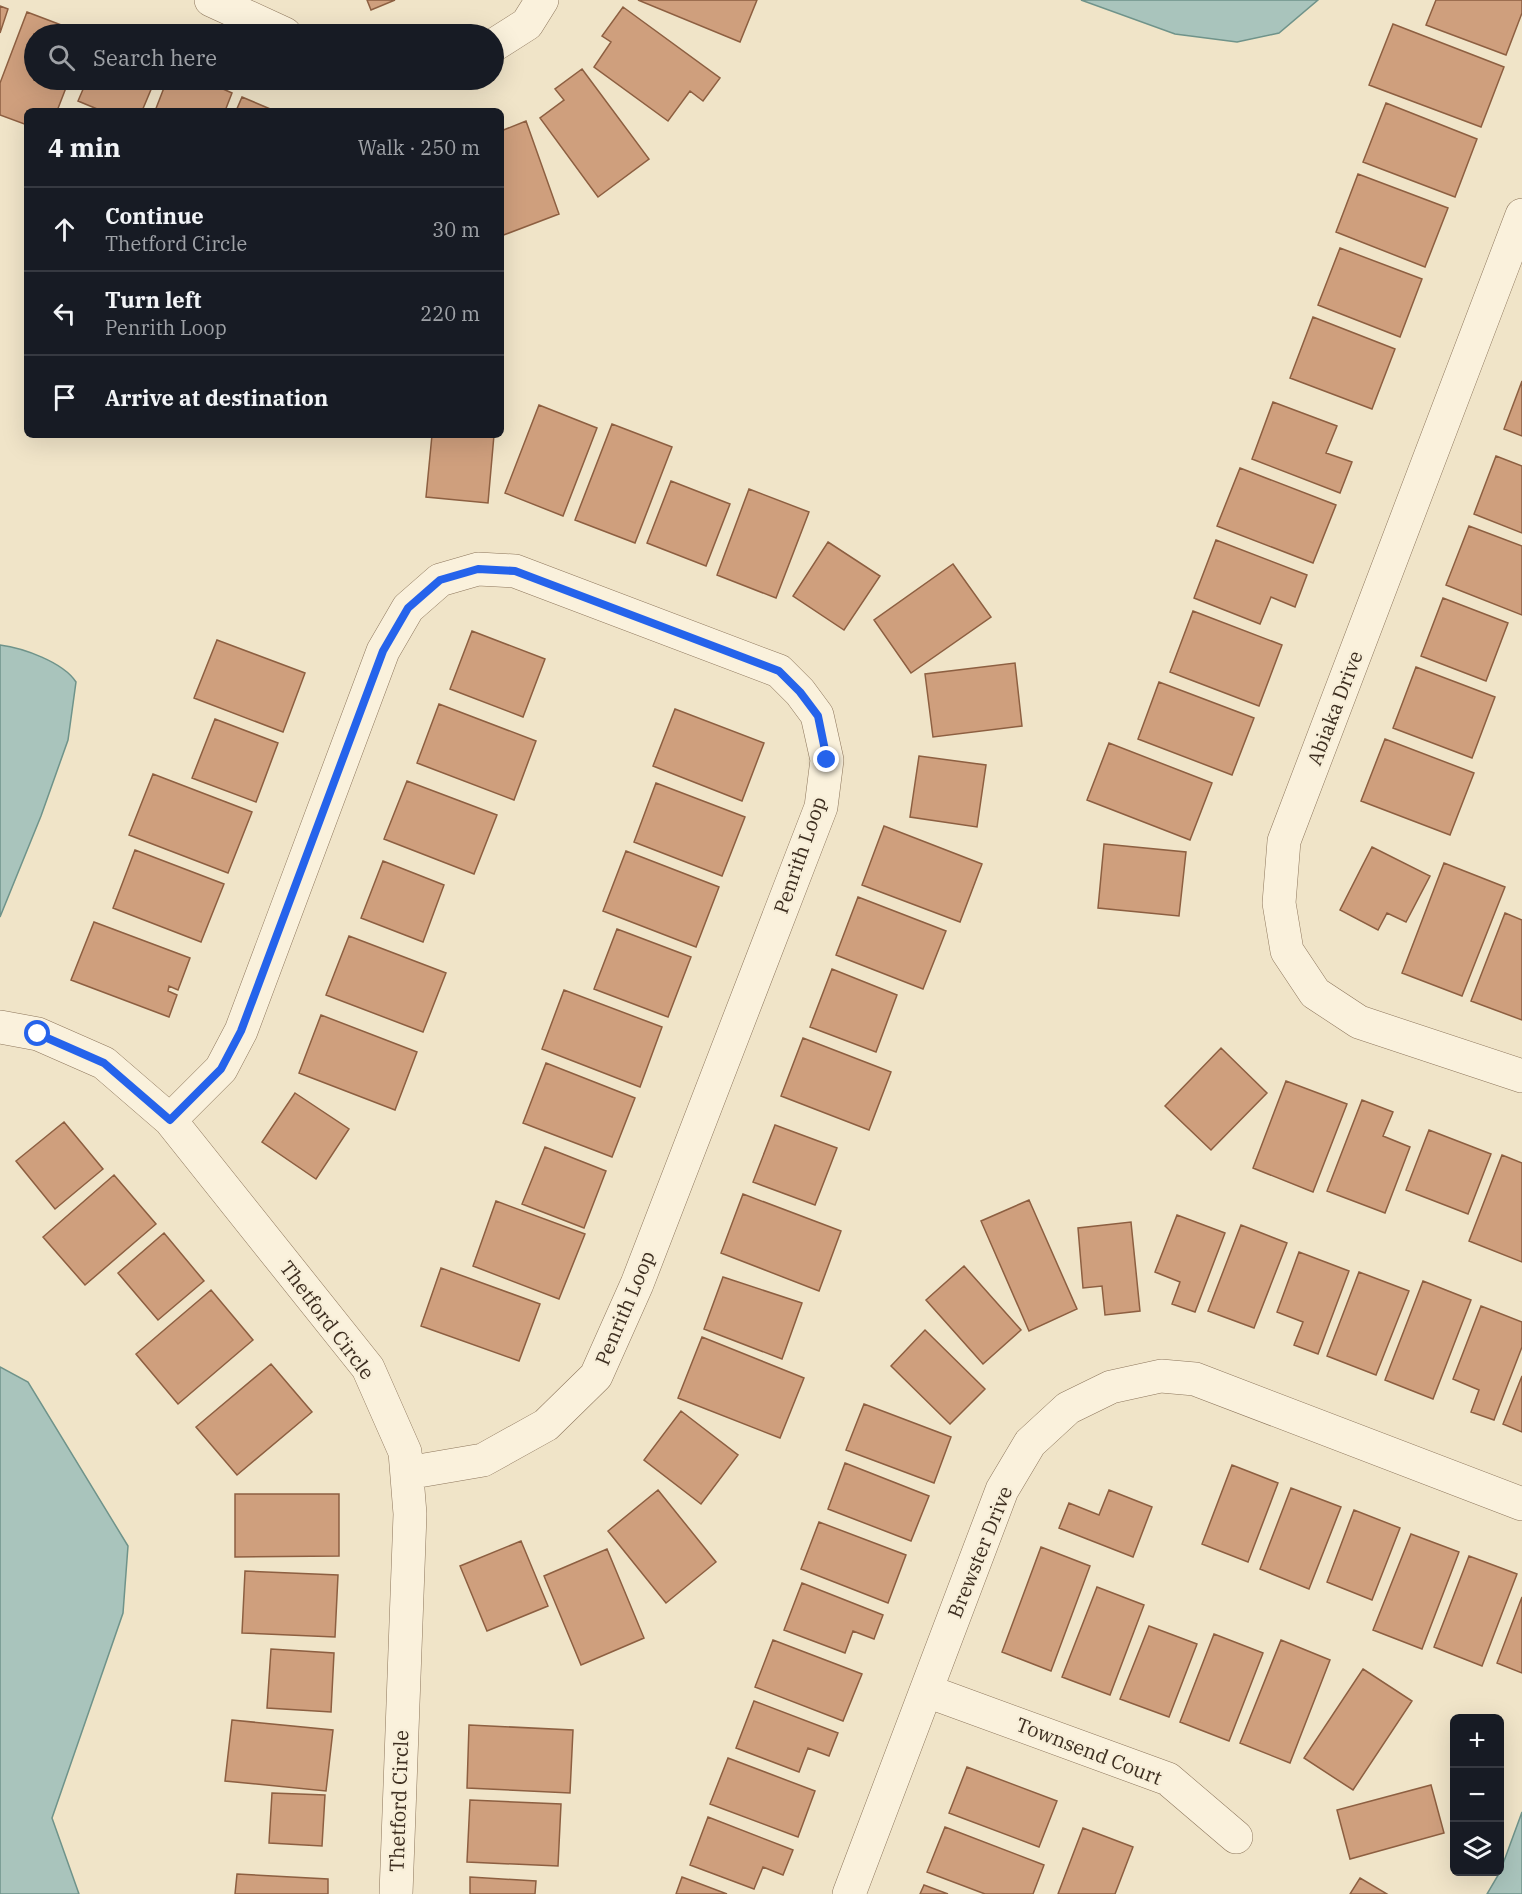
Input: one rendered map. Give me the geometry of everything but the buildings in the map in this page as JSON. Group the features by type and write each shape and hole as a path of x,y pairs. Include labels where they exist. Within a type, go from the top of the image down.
{"street":[{"path":"212,0 264,24"},
{"path":"504,39 527,24 542,0"},
{"name":"Abiaka Drive","path":"1522,215 1284,841 1279,903 1287,951 1315,993 1359,1022 1522,1076"},
{"name":"Penrith Loop","path":"170,1120 221,1069 241,1031 383,651 408,608 440,580 478,569 515,571 779,671 800,692 818,716 827,760 821,807 637,1284 596,1376 546,1425 483,1460 406,1473"},
{"name":"Thetford Circle","path":"0,1027 38,1034 104,1063 170,1120 368,1368 405,1452 410,1514 396,1894"},
{"name":"Brewster Drive","path":"849,1894 1002,1490 1030,1443 1068,1408 1111,1387 1161,1376 1195,1379 1522,1504"},
{"name":"Townsend Court","path":"927,1691 1168,1779 1236,1837"}],"water":[{"path":"1081,0 1318,0 1279,33 1237,42 1175,34"},
{"path":"0,645 42,657 62,668 76,682 68,740 41,816 0,917"},
{"path":"0,1367 28,1382 128,1546 123,1613 52,1818 79,1894 0,1894"},
{"path":"1522,1812 1522,1894 1487,1894 1498,1876 1504,1876 1504,1861"}],"route":[{"path":"38,1034 104,1063 170,1120 221,1069 241,1031 383,651 408,608 440,580 478,569 515,571 779,671 800,692 818,716 827,760"}]}
